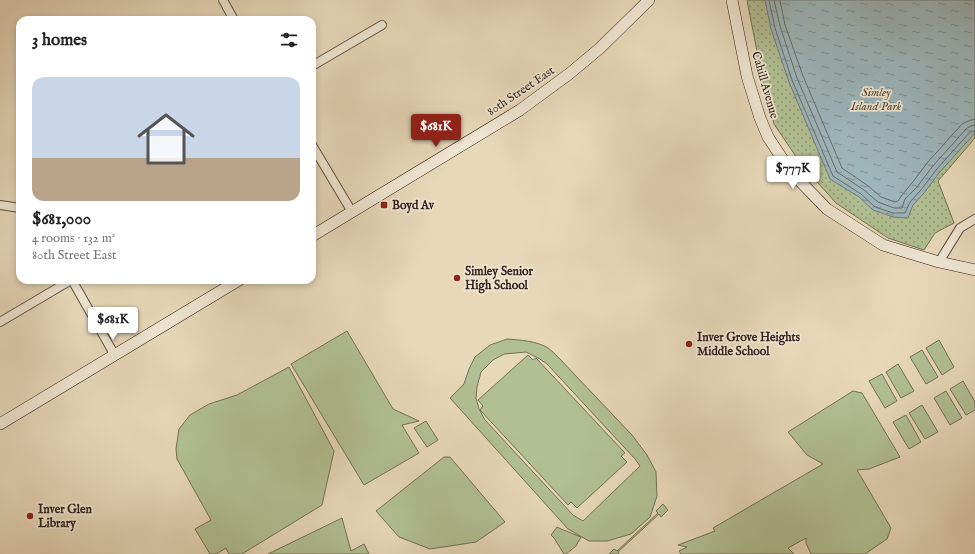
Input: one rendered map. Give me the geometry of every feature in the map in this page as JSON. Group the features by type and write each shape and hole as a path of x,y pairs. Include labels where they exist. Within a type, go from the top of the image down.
{"street":[{"path":"223,0 232,16"},
{"name":"80th Street East","path":"316,234 526,106 570,74 599,49 649,0"},
{"name":"Cahill Avenue","path":"732,0 747,76 760,118 768,137 791,172 827,209 883,245 940,262 975,270"},
{"path":"316,64 382,25"},
{"path":"316,152 352,212"},
{"path":"0,204 16,207"},
{"path":"940,262 960,228 975,219"},
{"path":"0,322 65,284"},
{"path":"74,284 114,354"},
{"path":"0,424 231,284"}],"green space":[{"name":"Simley Island Park","path":"747,0 975,0 975,138 938,181 954,223 935,233 924,250 888,238 836,203 801,164 774,124 763,82"},
{"path":"347,331 393,409 419,421 402,425 419,453 364,485 291,364"},
{"path":"507,339 534,342 548,348 632,435 647,455 656,472 657,496 650,517 631,534 607,541 589,541 568,529 450,398 464,384 475,357 490,345","holes":["526,352 547,364 640,466 583,521 573,515 485,420 479,409 476,398 481,372 493,360 504,354"]},
{"path":"939,340 954,367 942,375 926,348"},
{"path":"922,350 938,377 926,384 910,357"},
{"path":"528,355 533,360 536,358 625,453 621,456 627,462 577,508 571,502 568,505 480,410 483,406 478,400"},
{"path":"898,364 914,391 901,398 886,372"},
{"path":"289,367 334,451 322,505 242,554 229,554 226,548 216,554 210,554 195,529 211,520 177,459 176,449 179,429 190,415 209,404 237,395"},
{"path":"882,374 897,401 885,408 869,381"},
{"path":"963,381 975,402 975,410 966,415 950,389"},
{"path":"853,391 862,393 900,457 869,469 857,470 891,528 887,539 865,554 811,554 806,543 806,538 788,548 794,554 681,554 679,551 687,547 678,545 715,531 713,528 823,464 807,455 788,432"},
{"path":"946,391 962,418 950,425 934,398"},
{"path":"922,405 938,432 925,439 909,413"},
{"path":"906,415 921,442 909,449 893,422"},
{"path":"426,421 438,440 427,447 414,428"},
{"path":"444,457 450,457 505,522 476,542 430,549 399,537 376,511"},
{"path":"663,504 668,510 661,517 659,514 618,552 619,554 609,554 614,549 617,551 658,513 656,511"},
{"path":"342,518 351,551 364,544 369,554 268,554"},
{"path":"557,527 581,537 576,546 566,554 564,554 551,535"}],"water":[{"name":"Simley Island Park","path":"765,0 975,0 975,133 913,205 908,218 893,217 873,210 859,197 830,179 789,82 771,29"}],"place":[{"name":"Boyd Av","path":"384,205"},
{"name":"Simley Senior High School","path":"457,278"},
{"name":"Inver Grove Heights Middle School","path":"689,344"},
{"name":"Inver Glen Library","path":"30,516"}]}
